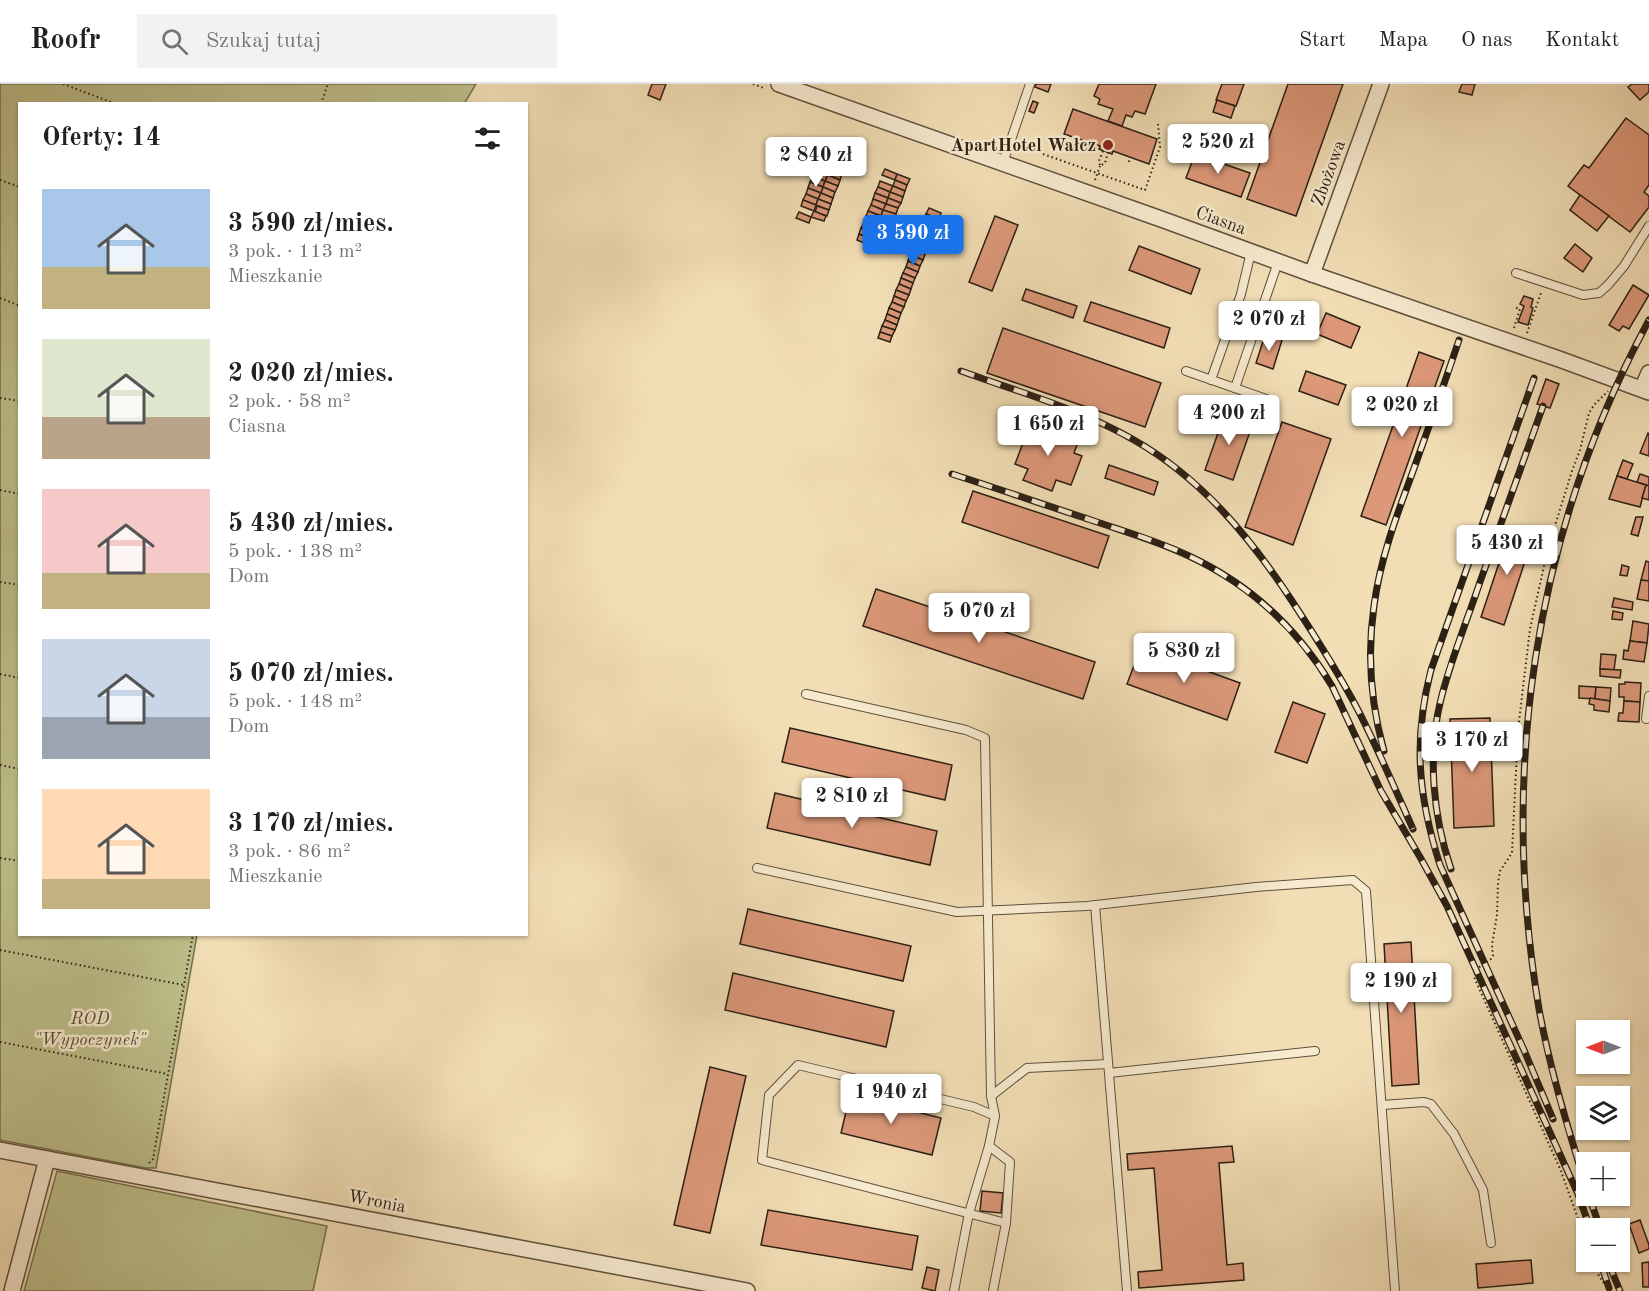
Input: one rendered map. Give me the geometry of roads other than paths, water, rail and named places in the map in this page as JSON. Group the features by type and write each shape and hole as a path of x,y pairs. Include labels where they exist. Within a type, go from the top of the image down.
{"street":[{"name":"Ciasna","path":"779,84 1646,391"},
{"name":"Zbożowa","path":"1312,274 1381,84"},
{"path":"1646,391 1649,373"},
{"name":"Wronia","path":"0,1150 747,1291"},
{"path":"12,1291 47,1159"}],"lane":[{"path":"1003,163 1030,84"},
{"path":"1516,273 1582,295 1599,293 1624,266 1649,226"},
{"path":"1211,380 1240,294 1251,252"},
{"path":"1235,388 1278,262"},
{"path":"1186,371 1272,401"},
{"path":"806,694 966,730 985,738 991,1096 995,1116 989,1146 969,1213 954,1291"},
{"path":"1646,719 1649,696"},
{"path":"757,868 957,912 1095,905 1256,887 1353,880 1366,891 1395,1291"},
{"path":"1095,905 1127,1291"},
{"path":"991,1096 1027,1068 1108,1068 1315,1051"},
{"path":"995,1116 974,1107 798,1065 769,1095 762,1160 1006,1223"},
{"path":"1382,1105 1424,1102 1431,1104 1454,1134 1483,1190 1491,1243"},
{"path":"989,1146 1010,1162 1006,1223 993,1291"}],"railway":[{"path":"1576,1154 1548,1055 1539,1009 1528,920 1523,831 1526,743 1536,656 1553,569 1578,484 1610,401 1649,320"},
{"path":"1384,751 1373,697 1371,661 1372,624 1377,589 1384,555 1459,340"},
{"path":"961,371 1092,419 1134,440 1181,472 1222,511 1276,577 1334,668 1365,725 1413,829"},
{"path":"1534,378 1431,670 1422,720 1420,768 1427,815 1440,865 1553,1119"},
{"path":"1451,869 1440,828 1434,785 1434,741 1441,699 1454,655 1543,406"},
{"path":"952,474 1140,536 1189,556 1211,567 1252,594 1288,627 1319,665 1332,686 1381,791 1447,906 1578,1194 1586,1218"},
{"path":"1592,1206 1597,1218"},
{"path":"1604,1272 1609,1288"},
{"path":"1612,1272 1620,1291"}],"place":[{"name":"ApartHotel Wałcz","path":"1108,145"}],"park label":[{"name":"ROD \"Wypoczynek\"","path":"90,1028"}]}
